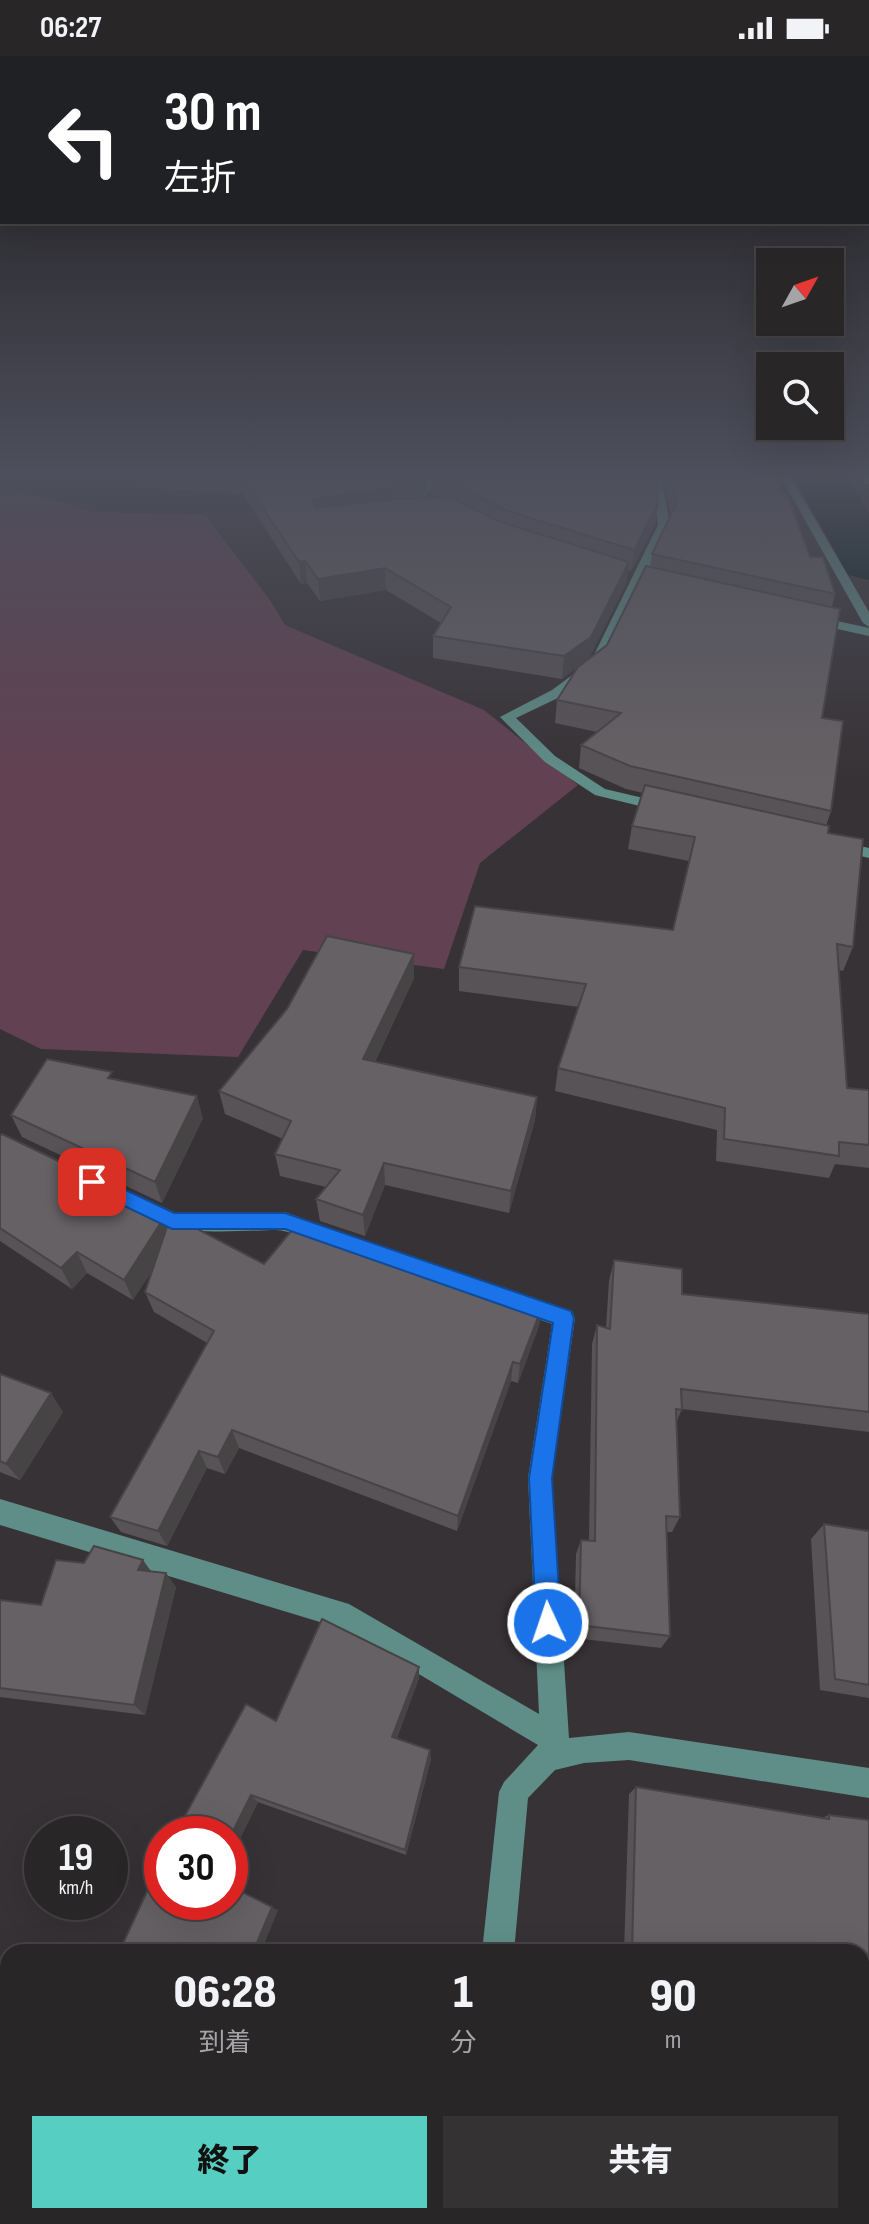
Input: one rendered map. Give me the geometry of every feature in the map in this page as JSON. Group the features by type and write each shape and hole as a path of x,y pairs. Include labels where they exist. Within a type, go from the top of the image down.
{"street":[{"path":"638,575 596,663 557,693 507,717 550,759 600,792 675,809"},
{"path":"842,575 869,623"},
{"path":"791,614 869,632"},
{"path":"824,843 869,853"},
{"path":"132,1201 172,1221 285,1221 344,1242"},
{"path":"491,1292 564,1318 540,1478 551,1748 514,1792 499,1944"},
{"path":"0,1512 349,1617 551,1748 629,1746 869,1783"}],"shaded area":[{"path":"0,575 251,575 285,625 484,710 578,785 480,863 444,969 303,950 238,1057 41,1049 0,1029"}],"building":[{"path":"315,575 341,575 318,579"},
{"path":"397,575 622,575 591,637 564,656 433,636 451,607"},
{"path":"641,575 687,575 840,609 822,718 843,721 831,811 630,766 581,745 621,713 557,700 578,667 607,645"},
{"path":"749,575 829,575 835,594"},
{"path":"645,785 829,826 828,833 863,839 853,947 837,944 847,1088 869,1090 869,1145 839,1142 839,1156 724,1139 725,1108 558,1068 586,984 459,967 475,906 673,930 695,837 632,826"},
{"path":"327,936 414,954 363,1059 537,1097 511,1191 384,1163 363,1215 316,1199 340,1170 275,1154 291,1121 219,1091 287,1009"},
{"path":"47,1059 112,1072 108,1078 197,1096 155,1182 11,1115"},
{"path":"2,1134 167,1213 124,1280 77,1252 61,1268 0,1228"},
{"path":"171,1215 264,1264 301,1219 354,1237 351,1244 542,1307 520,1364 513,1362 458,1516 232,1430 218,1457 199,1451 158,1531 110,1517 214,1331 145,1292"},
{"path":"614,1260 682,1269 682,1294 869,1314 869,1412 681,1389 682,1410 676,1409 680,1517 666,1516 670,1636 579,1625 581,1540 595,1541 597,1325 610,1329"},
{"path":"0,1374 51,1393 6,1464 0,1461"},
{"path":"824,1524 869,1531 869,1685 835,1679"},
{"path":"94,1546 143,1560 138,1570 166,1573 134,1705 0,1688 0,1600 41,1605 56,1560 84,1563"},
{"path":"322,1619 419,1667 392,1737 430,1750 405,1850 251,1795 240,1816 185,1816 246,1704 276,1721"},
{"path":"636,1787 829,1819 829,1815 869,1820 869,1944 632,1944"},
{"path":"248,1895 272,1907 256,1944 123,1944 144,1898 144,1920 248,1920"}],"route":[{"path":"92,1182 172,1221 285,1221 564,1318 540,1478 548,1623"}]}
